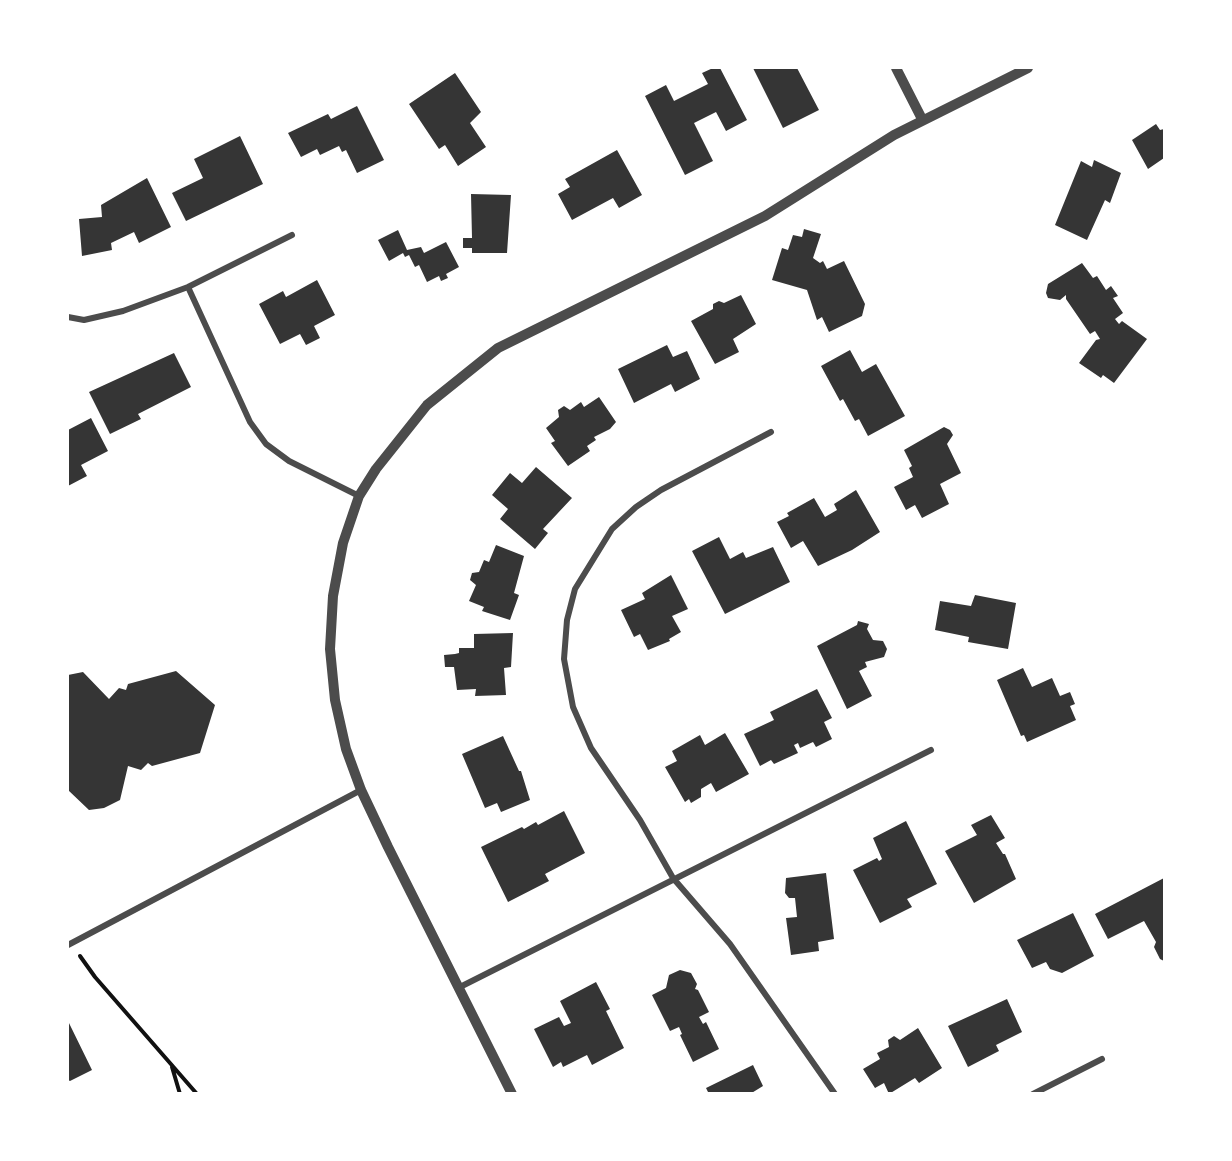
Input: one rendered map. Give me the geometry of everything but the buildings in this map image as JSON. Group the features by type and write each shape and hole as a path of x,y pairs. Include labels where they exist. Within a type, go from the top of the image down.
{"street":[{"path":"896,68 922,119"},
{"path":"512,1094 361,790 346,749 335,700 330,649 333,596 344,543 359,496 376,469 427,405 498,348 765,216 922,119 1028,68"},
{"path":"68,317 84,320 123,311 188,287 292,235"},
{"path":"188,287 250,422 266,444 289,461 359,496"},
{"path":"771,432 661,490 636,507 612,529 575,590 567,620 564,659 573,707 591,748 640,820 673,878 730,944 835,1094"},
{"path":"460,987 931,750"},
{"path":"69,944 361,790"},
{"path":"1033,1094 1102,1059"}],"path":[{"path":"69,944 197,1094"},
{"path":"171,1064 180,1094"}]}
